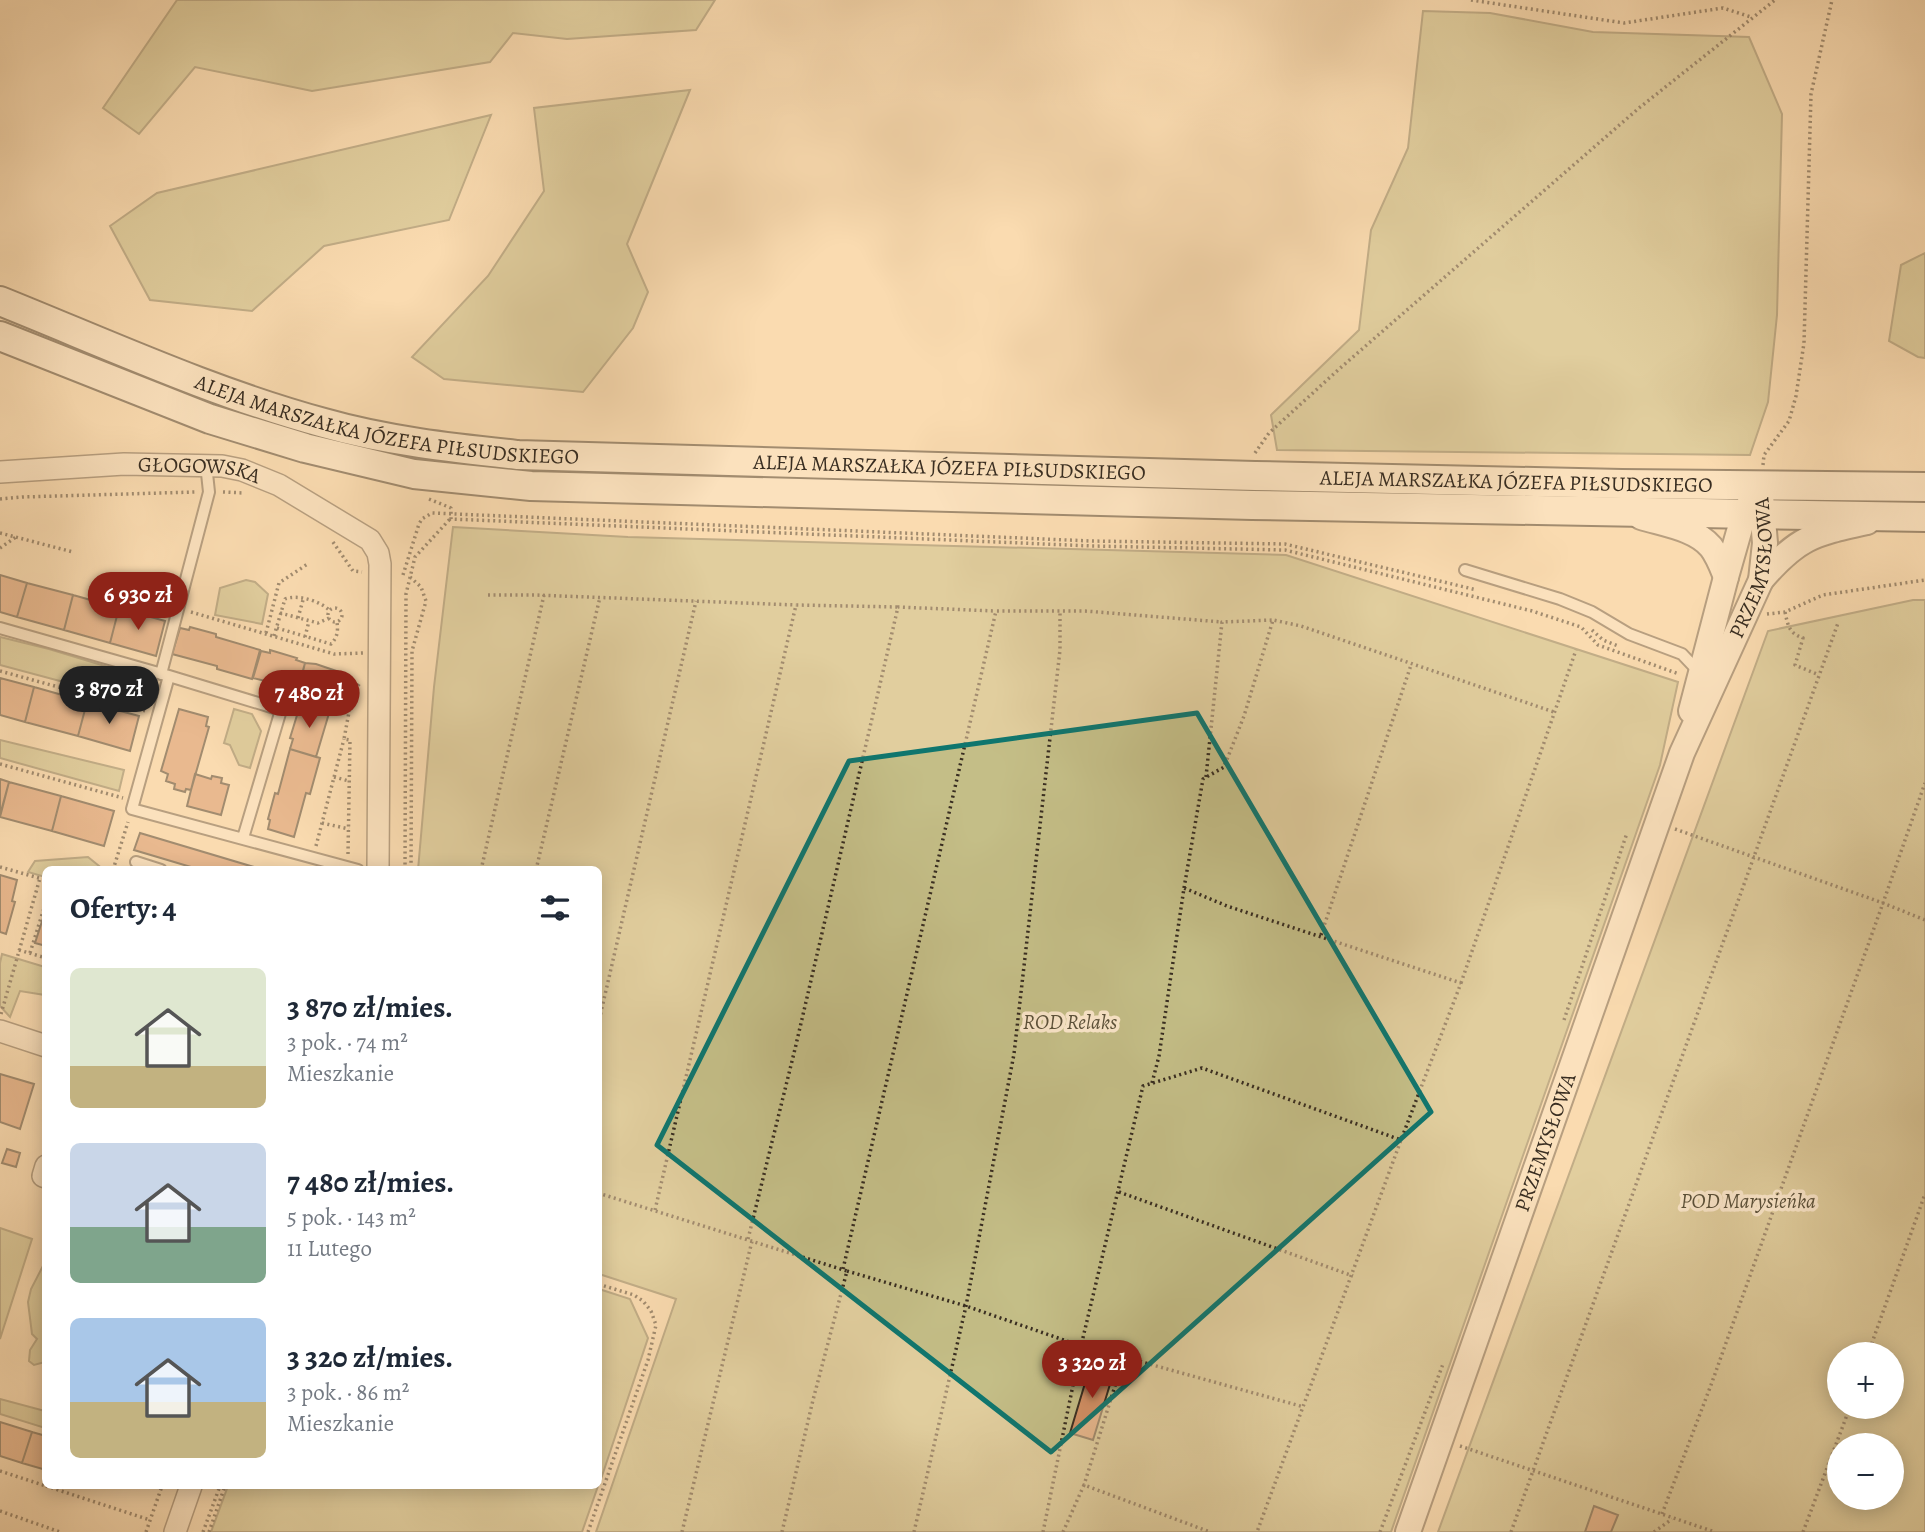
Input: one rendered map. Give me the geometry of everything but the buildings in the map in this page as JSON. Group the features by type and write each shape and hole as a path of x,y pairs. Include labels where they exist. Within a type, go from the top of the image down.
{"main road":[{"name":"ALEJA MARSZAŁKA JÓZEFA PIŁSUDSKIEGO","path":"0,301 261,404 326,424 421,444 518,455 1255,475 1925,487"},
{"name":"ALEJA MARSZAŁKA JÓZEFA PIŁSUDSKIEGO","path":"0,336 210,419 304,448 414,474 531,486 1265,506 1925,517"}],"street":[{"name":"GŁOGOWSKA","path":"0,472 124,464 206,464 242,470 279,485 367,537 376,548 380,559 372,577"},
{"name":"PRZEMYSŁOWA","path":"1408,1532 1682,753 1698,675 1726,577 1754,514 1760,485"},
{"path":"1620,512 1683,529 1699,538 1711,546 1726,577"},
{"name":"PRZEMYSŁOWA","path":"1698,675 1761,580 1765,543 1754,514"},
{"path":"1761,580 1783,555 1804,539 1889,517"},
{"path":"372,577 378,866"},
{"path":"0,1031 42,1045"},
{"path":"175,1532 190,1489"}],"lane":[{"path":"206,464 209,492 179,609 159,714 133,805 243,838 356,866"},
{"path":"1465,569 1592,612 1629,634 1682,654 1698,675"},
{"path":"0,628 281,710 243,838"},
{"path":"136,862 148,866"}],"path":[{"path":"1471,0 1624,23 1723,8 1752,18"},
{"path":"1255,475 1254,455 1269,433 1639,108 1774,0"},
{"path":"1760,485 1764,455 1788,421 1796,396 1804,343 1811,94 1832,0"},
{"path":"0,499 251,493"},
{"path":"405,866 406,594 415,558 451,516 451,508 428,499"},
{"path":"403,575 422,519 432,513 1051,544 1285,550 1532,611 1581,627 1598,645 1698,675"},
{"path":"451,516 1091,541 1285,544 1479,591"},
{"path":"0,533 73,552"},
{"path":"0,548 16,537"},
{"path":"330,537 353,571 365,572 372,577 410,577 421,587 426,601 412,651 411,866"},
{"path":"266,633 279,583 309,563"},
{"path":"1819,676 1795,665 1803,638 1793,635 1785,612 1823,595 1925,580"},
{"path":"108,589 334,654 365,653"},
{"path":"488,595 1060,611 1223,622 1273,620 1301,626 1555,712"},
{"path":"482,866 544,595"},
{"path":"274,636 285,599 292,596 325,606 330,611"},
{"path":"537,866 600,597"},
{"path":"298,618 303,599"},
{"path":"602,1008 696,601"},
{"path":"1523,603 1584,622 1603,640 1642,654"},
{"path":"655,1210 796,605"},
{"path":"682,1532 898,607"},
{"path":"330,611 336,608 342,612 341,619 337,622"},
{"path":"329,618 330,611"},
{"path":"782,1532 996,611"},
{"path":"914,1532 966,1306 1014,1054 1060,650 1060,611"},
{"path":"281,613 318,623 329,618"},
{"path":"329,618 337,622"},
{"path":"1152,1083 1159,1056 1203,779 1224,767 1244,716 1273,620"},
{"path":"305,638 309,621"},
{"path":"277,628 331,644 338,631 337,622"},
{"path":"1206,777 1223,622"},
{"path":"1511,1532 1838,623"},
{"path":"365,641 365,663"},
{"path":"1257,1532 1461,983 1576,650"},
{"path":"1321,936 1411,665"},
{"path":"0,671 159,714"},
{"path":"313,857 344,739 352,696 365,673"},
{"path":"344,739 350,740 348,854 356,866"},
{"path":"0,764 133,805 114,866"},
{"path":"334,777 349,781"},
{"path":"1662,1514 1711,1385 1925,783"},
{"path":"322,823 349,829"},
{"path":"1657,823 1754,855 1925,920"},
{"path":"1560,1030 1627,833"},
{"path":"0,867 40,878 0,1017"},
{"path":"1184,888 1227,906 1461,983"},
{"path":"30,953 42,916"},
{"path":"29,917 37,933"},
{"path":"19,950 42,957"},
{"path":"1043,1532 1081,1346 1143,1086 1202,1068 1401,1140"},
{"path":"1119,1192 1353,1276"},
{"path":"602,1195 966,1306 1081,1346 1305,1407"},
{"path":"1872,1342 1925,1195"},
{"path":"588,1532 648,1360 656,1325 651,1311 643,1301 634,1295 602,1285"},
{"path":"1063,1532 1084,1485 1124,1357"},
{"path":"1380,1532 1445,1357"},
{"path":"1803,1532 1845,1419"},
{"path":"1441,1440 1715,1532"},
{"path":"0,1471 42,1485"},
{"path":"1084,1485 1210,1532"},
{"path":"55,1489 150,1520"},
{"path":"146,1532 161,1489"},
{"path":"203,1532 221,1489"},
{"path":"209,1532 221,1489"},
{"path":"0,1511 60,1532"},
{"path":"1654,1532 1673,1518"}],"highlighted area":[{"path":"1197,713 1431,1112 1051,1452 657,1145 849,761"}],"green space":[{"path":"177,0 715,0 696,30 567,39 513,33 490,62 312,91 195,67 139,134 103,108"},
{"path":"1423,11 1490,13 1593,32 1749,37 1782,114 1777,315 1768,402 1750,455 1277,450 1271,415 1359,330 1371,230 1408,148"},
{"path":"690,90 627,244 648,292 633,328 583,392 444,379 412,357 488,276 544,191 534,108"},
{"path":"491,115 449,220 324,246 252,311 150,300 110,226 157,193"},
{"path":"1925,253 1925,358 1889,341 1901,265"},
{"name":"ROD Relaks","path":"453,527 628,537 1286,555 1678,682 1660,765 1391,1532 596,1532 676,1299 602,1275 602,866 418,866 434,687"},
{"path":"246,580 255,582 268,594 262,624 215,615 220,588"},
{"name":"POD Marysieńka","path":"1913,600 1925,600 1925,1532 1438,1532 1768,631"},
{"path":"0,637 151,680 152,691 146,704 0,665"},
{"path":"234,709 252,714 261,731 250,768 239,765 230,745 224,743"},
{"path":"0,740 124,770 119,791 0,758"},
{"path":"88,857 99,866 42,866 42,876 28,872 35,861"},
{"path":"2,954 42,966 42,995 20,991 10,1017 0,1006"},
{"path":"0,1228 32,1239 0,1339"},
{"path":"42,1268 42,1363 34,1365 29,1361 30,1350 37,1339 32,1334 28,1302 31,1289"},
{"path":"602,1290 630,1299 648,1338 602,1476"},
{"path":"0,1399 42,1410 42,1427 0,1414"},
{"path":"227,1489 597,1489 582,1532 211,1532"}]}
